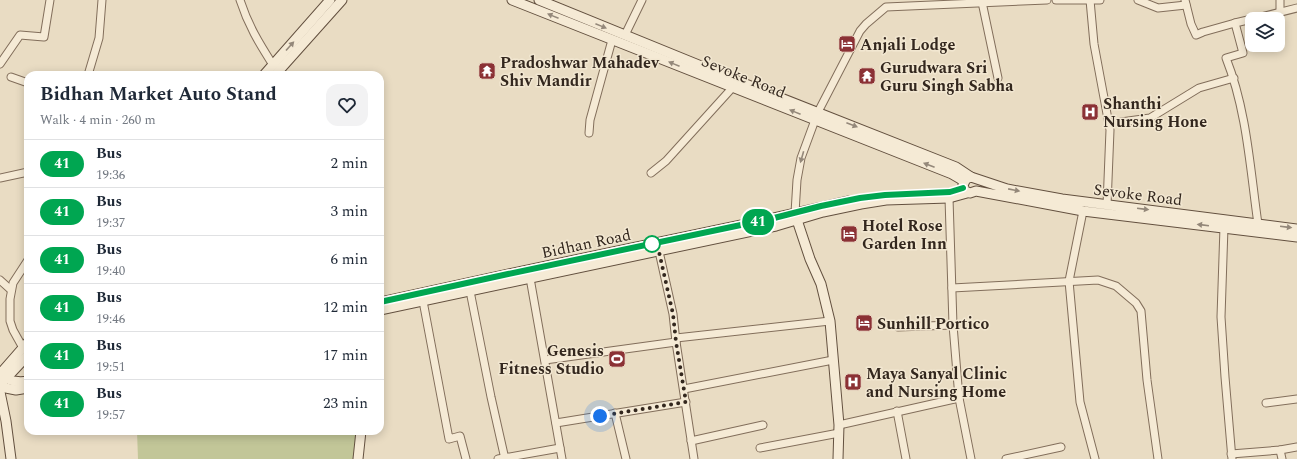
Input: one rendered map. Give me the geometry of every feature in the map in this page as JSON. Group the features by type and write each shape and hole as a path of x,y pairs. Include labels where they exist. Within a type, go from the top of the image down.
{"main road":[{"path":"268,71 330,0"},
{"path":"279,71 342,0"},
{"name":"Sevoke Road","path":"512,0 614,36 733,87 956,166 970,185 1082,211 1224,223 1258,224 1297,229"},
{"name":"Sevoke Road","path":"539,0 559,4 614,36 625,35 738,81 817,116"},
{"name":"Sevoke Road","path":"970,185 1007,189 1062,199 1224,223 1297,237"},
{"name":"Bidhan Road","path":"384,301 509,278 658,247 774,218 796,216 829,204 872,196 950,195 970,185"},
{"path":"796,216 821,284 830,321 839,429 838,459"},
{"name":"Bidhan Road","path":"384,309 470,291 509,278 530,278 628,253"},
{"path":"1,380 24,351"},
{"path":"1,380 24,383"},
{"path":"0,392 6,421 11,459"},
{"path":"358,459 361,435"}],"street":[{"path":"0,64 20,35 44,37 50,0"},
{"path":"89,71 98,38 102,0"},
{"path":"240,0 252,32 273,65"},
{"path":"625,35 642,0"},
{"path":"796,216 797,180 801,158 817,116 864,26 885,4 1047,0"},
{"path":"1056,0 1100,0"},
{"path":"1090,0 1094,44 1110,130 1107,205"},
{"path":"1138,0 1150,3 1158,8 1185,3 1192,30 1196,35 1245,21"},
{"path":"1280,0 1280,12 1297,8"},
{"path":"980,2 998,78"},
{"path":"1235,23 1243,53 1226,58 1234,78 1245,123 1258,224"},
{"path":"589,133 590,120 614,36"},
{"path":"11,77 24,82"},
{"path":"1121,122 1150,118 1199,88 1234,78"},
{"path":"651,173 666,161 733,87"},
{"path":"0,178 24,173"},
{"path":"950,195 953,325 959,398 971,459"},
{"path":"1082,211 1069,281 1080,402 1094,459"},
{"path":"1224,223 1221,317 1232,457 1297,448"},
{"path":"658,247 673,314 694,459"},
{"path":"24,266 13,283 10,299 10,321 13,330 24,345"},
{"path":"530,278 562,459"},
{"path":"0,280 11,290"},
{"path":"952,288 1098,280 1116,286 1136,303 1139,307 1142,319 1147,380 1158,459"},
{"path":"470,291 503,459 560,448"},
{"path":"423,301 449,438 460,436 466,459"},
{"path":"545,360 676,340 830,321"},
{"path":"898,327 953,325"},
{"path":"684,389 833,360"},
{"path":"760,448 839,429 897,411 959,398"},
{"path":"1266,403 1297,399"},
{"path":"556,423 686,402"},
{"path":"897,411 906,459"},
{"path":"615,414 626,459"},
{"path":"691,441 763,425"},
{"path":"1006,459 1061,447"},
{"path":"1280,450 1282,459"}],"green space":[{"path":"137,435 358,435 355,459 138,459"}],"bus line":[{"name":"41","path":"384,301 774,218 860,198 885,195 950,192 963,188"}],"place":[{"name":"Anjali Lodge","path":"847,44"},
{"name":"Pradoshwar Mahadev Shiv Mandir","path":"487,71"},
{"name":"Gurudwara Sri Guru Singh Sabha","path":"867,76"},
{"name":"Shanthi Nursing Hone","path":"1090,112"},
{"name":"Hotel Rose Garden Inn","path":"849,234"},
{"name":"Sunhill Portico","path":"864,323"},
{"name":"Genesis Fitness Studio","path":"617,359"},
{"name":"Maya Sanyal Clinic and Nursing Home","path":"853,382"}],"route":[{"path":"600,416 686,402 673,314 657,243 652,244"}]}
